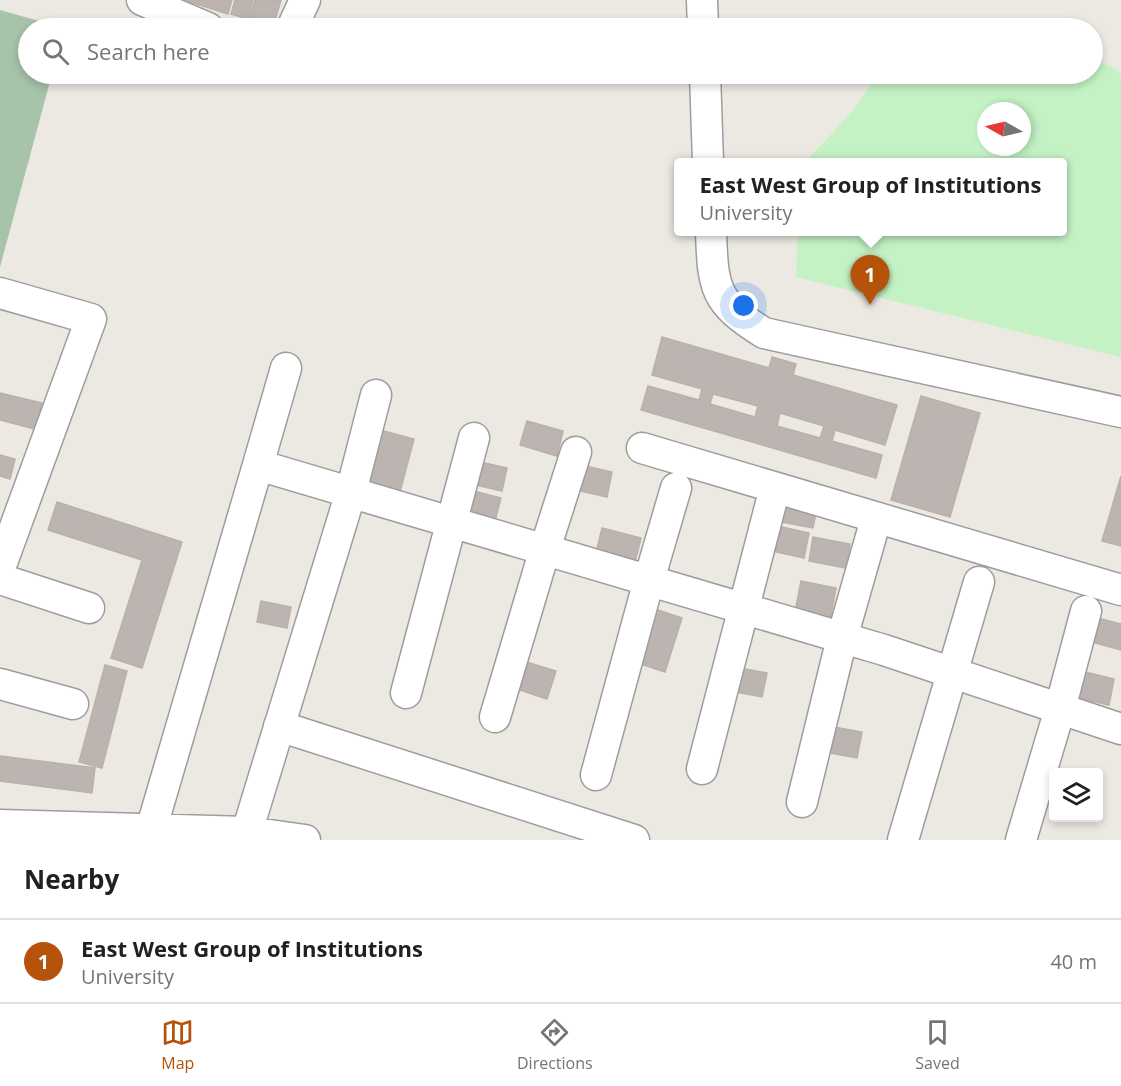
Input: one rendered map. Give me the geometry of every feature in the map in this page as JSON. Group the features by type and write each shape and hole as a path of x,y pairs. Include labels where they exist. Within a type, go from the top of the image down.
{"street":[{"path":"142,0 174,6 193,18"},
{"path":"297,18 305,0"},
{"path":"702,0 703,18"},
{"path":"705,84 708,158"},
{"path":"711,236 713,273 722,297 738,316 764,333 1121,412"},
{"path":"0,293 91,319 0,568"},
{"path":"150,835 286,368"},
{"path":"245,836 351,492 376,395"},
{"path":"406,693 474,438"},
{"path":"642,448 1121,590"},
{"path":"495,717 576,452"},
{"path":"258,465 842,638 1121,729"},
{"path":"596,775 676,488"},
{"path":"702,769 771,503"},
{"path":"802,802 842,638 872,533"},
{"path":"0,579 90,608"},
{"path":"903,840 979,582"},
{"path":"1021,840 1086,611"},
{"path":"0,684 73,704"},
{"path":"279,726 634,840"},
{"path":"0,825 73,834 245,836 305,840"}],"green space":[{"path":"0,10 28,18 18,18 18,84 49,84 0,267"},
{"path":"1103,63 1116,69 1121,75 1121,357 796,277 798,236 1067,236 1067,158 809,158 852,112 871,84 1103,84"}],"building":[{"path":"184,0 232,0 228,14"},
{"path":"235,0 253,0 248,18 231,14"},
{"path":"255,0 281,0 276,18 250,18"},
{"path":"662,337 769,368 772,357 796,364 793,375 897,405 885,445 835,430 832,441 882,455 876,478 641,410 648,386 699,400 702,389 652,375","holes":["713,394 758,406 755,417 710,404","780,413 824,426 820,438 777,426"]},
{"path":"0,393 42,403 35,429 0,420"},
{"path":"921,396 980,413 950,517 891,500"},
{"path":"527,421 563,431 557,456 520,445"},
{"path":"376,429 414,439 398,499 360,489"},
{"path":"0,455 15,459 10,479 0,476"},
{"path":"476,461 507,468 502,491 471,484"},
{"path":"577,464 612,472 607,497 572,489"},
{"path":"1121,476 1121,546 1102,541"},
{"path":"466,489 501,498 494,525 459,516"},
{"path":"786,495 818,502 813,528 781,522"},
{"path":"57,502 182,542 142,668 111,658 142,560 48,530"},
{"path":"778,526 809,533 804,558 772,551"},
{"path":"602,528 641,538 634,566 595,557"},
{"path":"813,537 850,544 846,568 809,561"},
{"path":"801,581 836,588 830,620 795,612"},
{"path":"261,601 291,607 287,628 257,622"},
{"path":"646,606 682,618 665,672 629,660"},
{"path":"1094,617 1121,624 1121,650 1088,641"},
{"path":"520,660 556,671 547,699 511,687"},
{"path":"105,665 127,671 102,768 79,762"},
{"path":"730,666 767,673 762,697 725,690"},
{"path":"1073,669 1114,679 1109,705 1067,695"},
{"path":"823,725 862,732 857,758 818,751"},
{"path":"0,756 95,768 92,793 0,781"}],"place":[{"name":"East West Group of Institutions","path":"870,305"}]}
